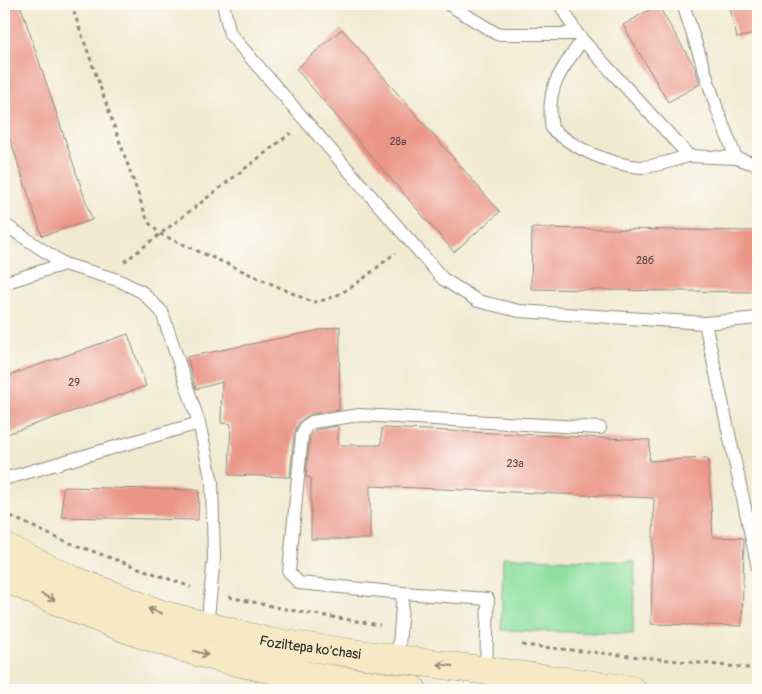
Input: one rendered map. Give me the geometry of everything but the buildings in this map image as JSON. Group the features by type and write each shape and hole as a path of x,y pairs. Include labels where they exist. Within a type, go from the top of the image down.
{"main road":[{"name":"Foziltepa ko'chasi","path":"4,547 118,598 207,627 270,642 596,688 632,690"},
{"name":"Foziltepa ko'chasi","path":"4,577 109,623 158,640 332,685 414,690"}],"lane":[{"path":"223,4 230,34 443,279 478,301 519,311 705,323 758,318"},
{"path":"448,4 497,34 580,37"},
{"path":"560,4 580,37 689,156"},
{"path":"683,4 718,112 736,158"},
{"path":"580,37 555,81 548,108 552,129 569,143 598,156 641,167 689,156 736,158 758,165"},
{"path":"4,224 64,264 105,276 142,292 162,312 199,423 212,482 214,558 207,627"},
{"path":"4,284 64,264"},
{"path":"705,323 758,568"},
{"path":"486,671 488,599 299,583 291,576 289,572 302,435 306,426 312,422 360,415 600,428"},
{"path":"4,479 199,423"},
{"path":"398,659 403,593"}],"path":[{"path":"71,4 148,222 160,234 312,302 339,294 409,241"},
{"path":"105,276 306,122"},
{"path":"4,513 59,540 169,581 290,610 401,629"},
{"path":"487,642 758,669"}],"green space":[{"path":"503,557 635,562 633,634 501,630"}]}
